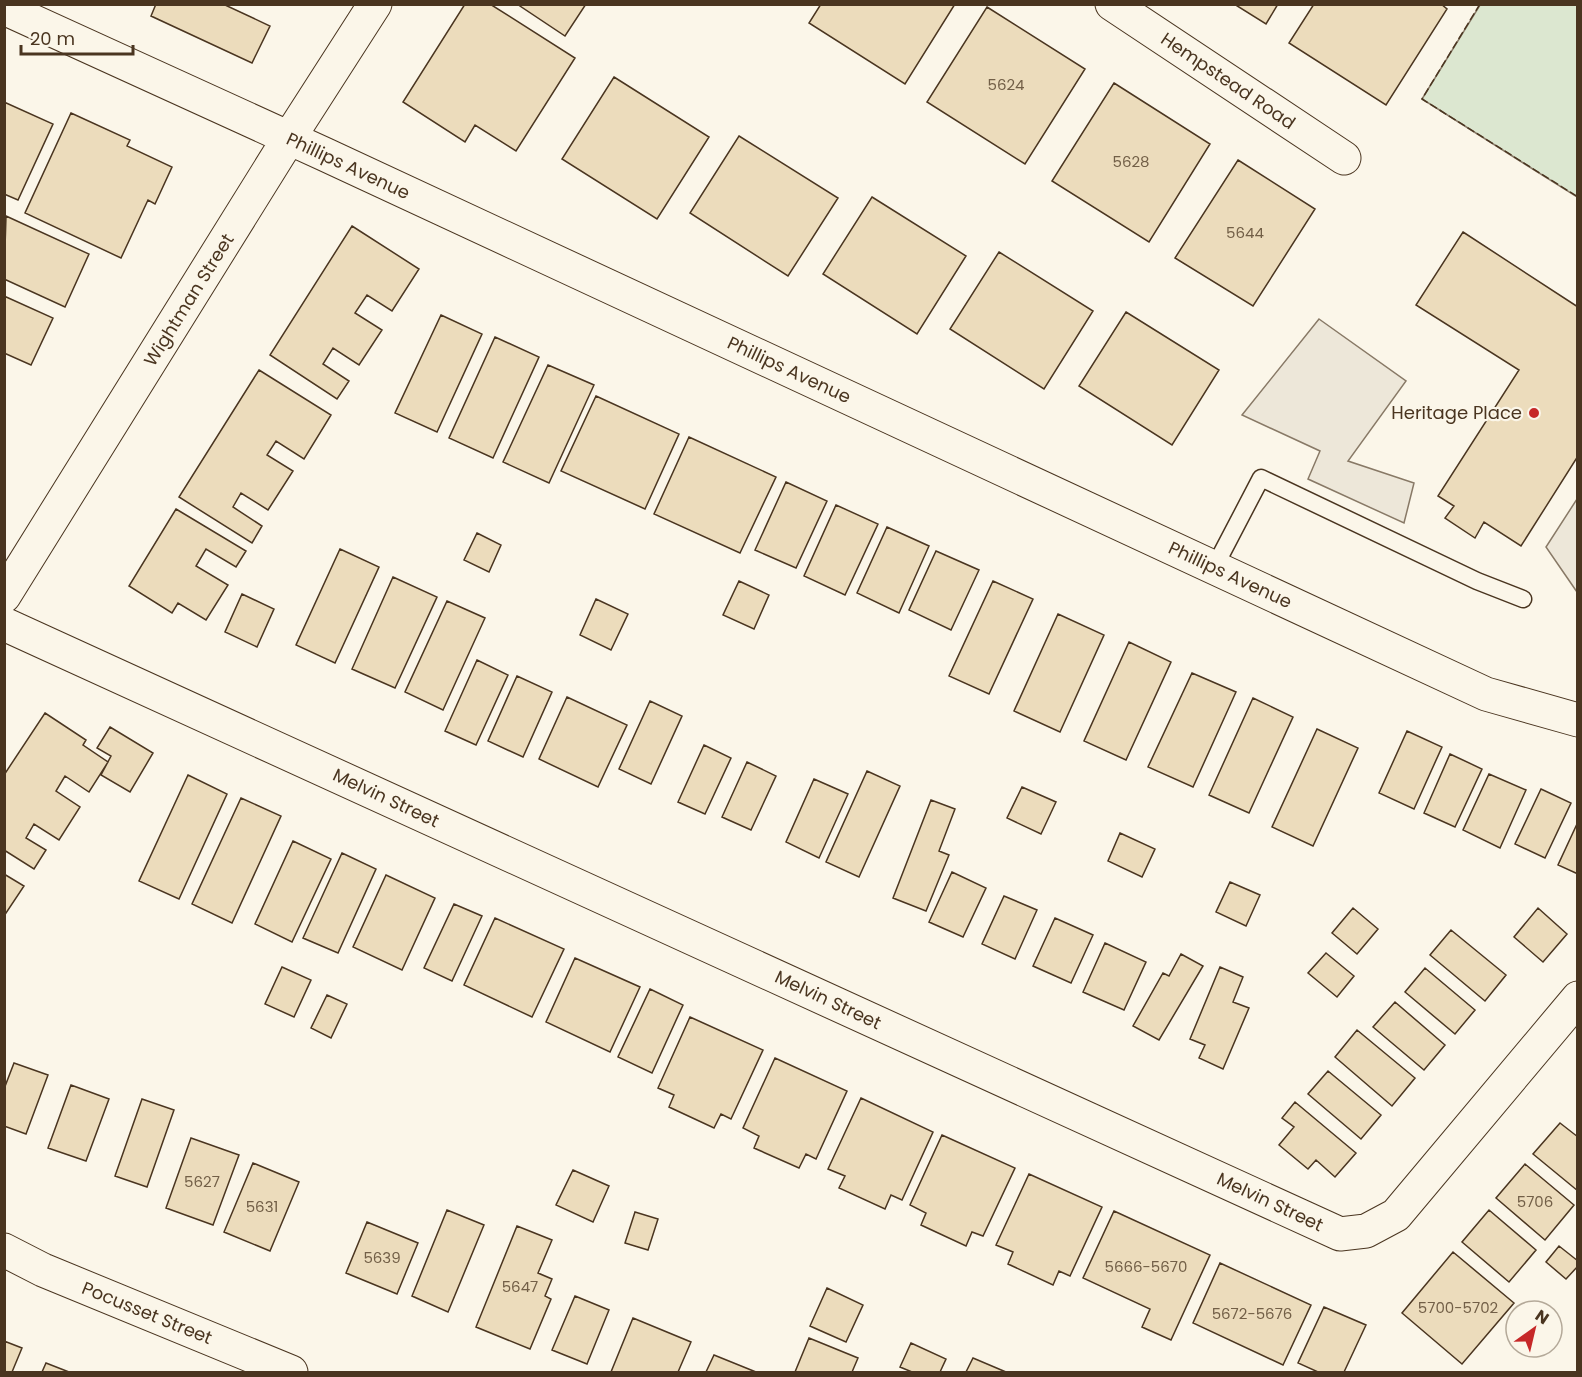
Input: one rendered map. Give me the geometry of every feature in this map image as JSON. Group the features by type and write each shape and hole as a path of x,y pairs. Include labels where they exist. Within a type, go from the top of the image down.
{"street":[{"name":"Wightman Street","path":"4,596 375,4"},
{"name":"Hempstead Road","path":"1112,4 1344,158"},
{"name":"Phillips Avenue","path":"4,8 1486,694 1578,720"},
{"name":"Melvin Street","path":"4,624 1340,1233 1366,1230 1396,1215 1578,998"},
{"name":"Pocusset Street","path":"4,1250 43,1270 291,1372"}],"lane":[{"path":"1214,568 1261,478 1477,580 1523,599"}],"green space":[{"path":"1480,5 1577,5 1577,197 1422,99"}],"shaded area":[{"path":"1319,319 1406,381 1348,461 1414,483 1404,523 1308,479 1320,451 1242,415"},
{"path":"1577,499 1577,592 1546,547"}],"building":[{"path":"156,4 223,4 270,26 252,63 151,16"},
{"path":"465,4 490,4 575,58 516,151 475,125 465,142 403,102"},
{"path":"517,4 586,4 565,36"},
{"path":"821,4 955,4 905,84 809,23"},
{"path":"1234,4 1278,4 1266,24"},
{"path":"1314,4 1441,4 1447,9 1386,105 1289,43"},
{"path":"987,7 1085,69 1025,164 927,102"},
{"path":"614,77 709,137 657,219 562,159"},
{"path":"1114,83 1210,144 1149,242 1052,181"},
{"path":"4,102 53,124 18,200 4,194"},
{"path":"71,113 130,140 127,146 172,167 155,204 148,200 121,258 25,213"},
{"path":"739,136 838,198 788,276 690,213"},
{"path":"1238,160 1315,209 1253,306 1175,258"},
{"path":"872,197 966,256 917,334 823,274"},
{"path":"6,216 89,254 65,307 4,279"},
{"path":"352,226 419,269 392,311 367,295 355,313 382,330 359,365 333,348 323,364 349,381 337,399 270,355"},
{"name":"Heritage Place","path":"1463,232 1578,307 1578,456 1521,546 1484,522 1475,538 1445,518 1454,506 1438,496 1519,370 1416,305"},
{"path":"999,252 1093,311 1044,389 950,329"},
{"path":"4,296 53,318 31,365 4,353"},
{"path":"1126,312 1219,370 1172,445 1079,386"},
{"path":"441,315 482,334 437,432 395,413"},
{"path":"495,337 539,357 493,458 449,438"},
{"path":"548,365 594,385 549,483 503,462"},
{"path":"259,370 331,415 304,459 276,441 267,455 293,471 268,510 241,493 233,507 262,526 252,543 179,497"},
{"path":"596,396 679,434 645,509 561,471"},
{"path":"689,437 776,477 740,553 654,514"},
{"path":"786,482 827,501 796,568 755,550"},
{"path":"836,505 878,524 845,595 804,576"},
{"path":"176,509 246,551 236,567 206,549 196,566 228,585 206,620 178,603 172,613 129,586"},
{"path":"887,527 929,546 899,613 857,593"},
{"path":"477,533 501,545 489,572 464,560"},
{"path":"340,549 379,567 335,663 296,645"},
{"path":"936,551 979,570 951,630 909,610"},
{"path":"393,577 437,597 395,688 352,669"},
{"path":"739,581 769,595 754,629 723,615"},
{"path":"993,581 1033,599 989,694 949,676"},
{"path":"242,594 274,609 257,647 225,632"},
{"path":"596,599 628,614 611,650 580,635"},
{"path":"447,601 485,618 443,710 405,692"},
{"path":"1058,614 1104,635 1060,732 1014,711"},
{"path":"1129,642 1171,662 1126,760 1084,741"},
{"path":"477,660 508,675 476,745 445,731"},
{"path":"1192,673 1236,692 1193,787 1148,767"},
{"path":"517,676 552,692 523,757 488,741"},
{"path":"567,697 627,725 598,787 539,759"},
{"path":"1253,698 1293,717 1249,813 1209,795"},
{"path":"650,701 682,716 651,784 619,769"},
{"path":"45,713 86,740 83,745 108,762 89,792 65,776 56,791 80,807 59,840 34,824 26,838 46,850 34,869 4,850 4,775"},
{"path":"110,727 153,753 130,792 101,775 111,756 97,748"},
{"path":"1317,729 1358,748 1313,846 1272,827"},
{"path":"1407,731 1442,747 1414,809 1379,793"},
{"path":"704,745 731,758 705,814 678,802"},
{"path":"1450,754 1482,769 1455,827 1424,813"},
{"path":"747,762 776,776 751,830 722,817"},
{"path":"867,771 900,786 859,877 826,862"},
{"path":"1489,774 1526,790 1500,848 1463,830"},
{"path":"188,775 227,794 179,899 139,881"},
{"path":"814,779 848,794 819,858 786,842"},
{"path":"1022,787 1056,802 1041,834 1007,818"},
{"path":"1541,789 1571,803 1545,858 1515,844"},
{"path":"241,798 281,816 232,923 192,904"},
{"path":"931,800 955,809 939,851 949,855 926,911 893,898"},
{"path":"1578,824 1578,874 1558,865"},
{"path":"1120,833 1155,849 1142,877 1108,861"},
{"path":"293,841 331,859 292,942 255,924"},
{"path":"342,853 376,869 338,953 303,938"},
{"path":"952,872 986,888 963,937 929,922"},
{"path":"4,874 24,886 4,916"},
{"path":"386,875 435,898 402,970 353,947"},
{"path":"1230,882 1260,895 1246,926 1216,912"},
{"path":"1004,896 1037,910 1015,959 982,944"},
{"path":"454,904 482,916 452,981 424,968"},
{"path":"1353,908 1378,929 1357,954 1332,933"},
{"path":"1538,908 1567,934 1543,962 1514,937"},
{"path":"495,918 564,949 532,1017 464,985"},
{"path":"1055,918 1093,935 1071,983 1033,966"},
{"path":"1451,930 1506,975 1485,1001 1430,955"},
{"path":"1105,943 1146,962 1124,1010 1083,992"},
{"path":"1326,953 1354,976 1337,997 1308,973"},
{"path":"1181,954 1203,966 1159,1040 1133,1026 1163,973 1169,976"},
{"path":"575,958 640,987 610,1052 546,1022"},
{"path":"282,967 311,980 294,1017 265,1004"},
{"path":"1220,967 1243,977 1233,1002 1249,1008 1223,1069 1199,1058 1205,1045 1190,1039"},
{"path":"1425,968 1475,1010 1455,1034 1405,992"},
{"path":"650,989 683,1005 652,1073 618,1057"},
{"path":"327,995 347,1004 331,1038 311,1028"},
{"path":"1395,1002 1445,1045 1424,1070 1373,1027"},
{"path":"690,1017 763,1050 731,1119 721,1114 714,1128 669,1107 674,1095 658,1088"},
{"path":"1357,1030 1415,1078 1392,1106 1335,1057"},
{"path":"775,1058 847,1091 816,1159 806,1154 799,1168 754,1148 759,1136 743,1128"},
{"path":"14,1063 48,1075 26,1134 4,1126 4,1089"},
{"path":"1328,1071 1381,1115 1361,1139 1308,1094"},
{"path":"71,1085 109,1099 86,1161 48,1148"},
{"path":"861,1098 933,1132 902,1200 891,1195 885,1209 839,1188 845,1176 828,1169"},
{"path":"142,1099 174,1110 147,1187 115,1176"},
{"path":"1295,1102 1356,1153 1335,1177 1316,1160 1308,1169 1279,1145 1294,1127 1282,1118"},
{"path":"1560,1123 1578,1137 1578,1191 1533,1154"},
{"path":"942,1135 1015,1168 983,1236 972,1232 966,1246 921,1225 926,1213 910,1205"},
{"path":"191,1138 239,1155 213,1225 166,1208"},
{"path":"253,1163 299,1182 270,1251 224,1232"},
{"path":"1525,1164 1574,1205 1545,1240 1496,1198"},
{"path":"573,1170 609,1186 593,1222 556,1205"},
{"path":"1029,1174 1102,1207 1070,1276 1059,1271 1053,1285 1008,1264 1013,1252 996,1245"},
{"path":"447,1210 484,1225 448,1312 412,1296"},
{"path":"1489,1210 1536,1250 1509,1282 1462,1242"},
{"path":"1114,1211 1210,1255 1171,1340 1142,1327 1150,1309 1083,1278"},
{"path":"635,1212 658,1219 648,1250 625,1243"},
{"path":"367,1222 418,1243 397,1294 346,1273"},
{"path":"517,1226 552,1240 538,1273 552,1279 545,1296 551,1299 530,1349 476,1327"},
{"path":"1559,1246 1578,1261 1578,1266 1566,1279 1546,1262"},
{"path":"1453,1252 1509,1299 1504,1299 1504,1315 1462,1364 1402,1313"},
{"path":"1220,1263 1311,1305 1283,1365 1193,1323"},
{"path":"827,1288 863,1305 846,1342 810,1326"},
{"path":"575,1296 609,1310 587,1364 552,1350"},
{"path":"1324,1307 1366,1325 1344,1372 1318,1372 1298,1363"},
{"path":"633,1318 691,1342 678,1372 611,1372"},
{"path":"809,1338 858,1358 852,1372 795,1372"},
{"path":"4,1341 22,1348 12,1372 4,1372"},
{"path":"911,1343 946,1359 940,1372 912,1372 900,1367"},
{"path":"714,1355 756,1372 706,1372"},
{"path":"973,1358 1006,1372 966,1372"},
{"path":"46,1363 69,1372 42,1372"}],"fence":[{"path":"1480,4 1422,99 1578,197"}],"place":[{"name":"Heritage Place","path":"1534,413"}]}
